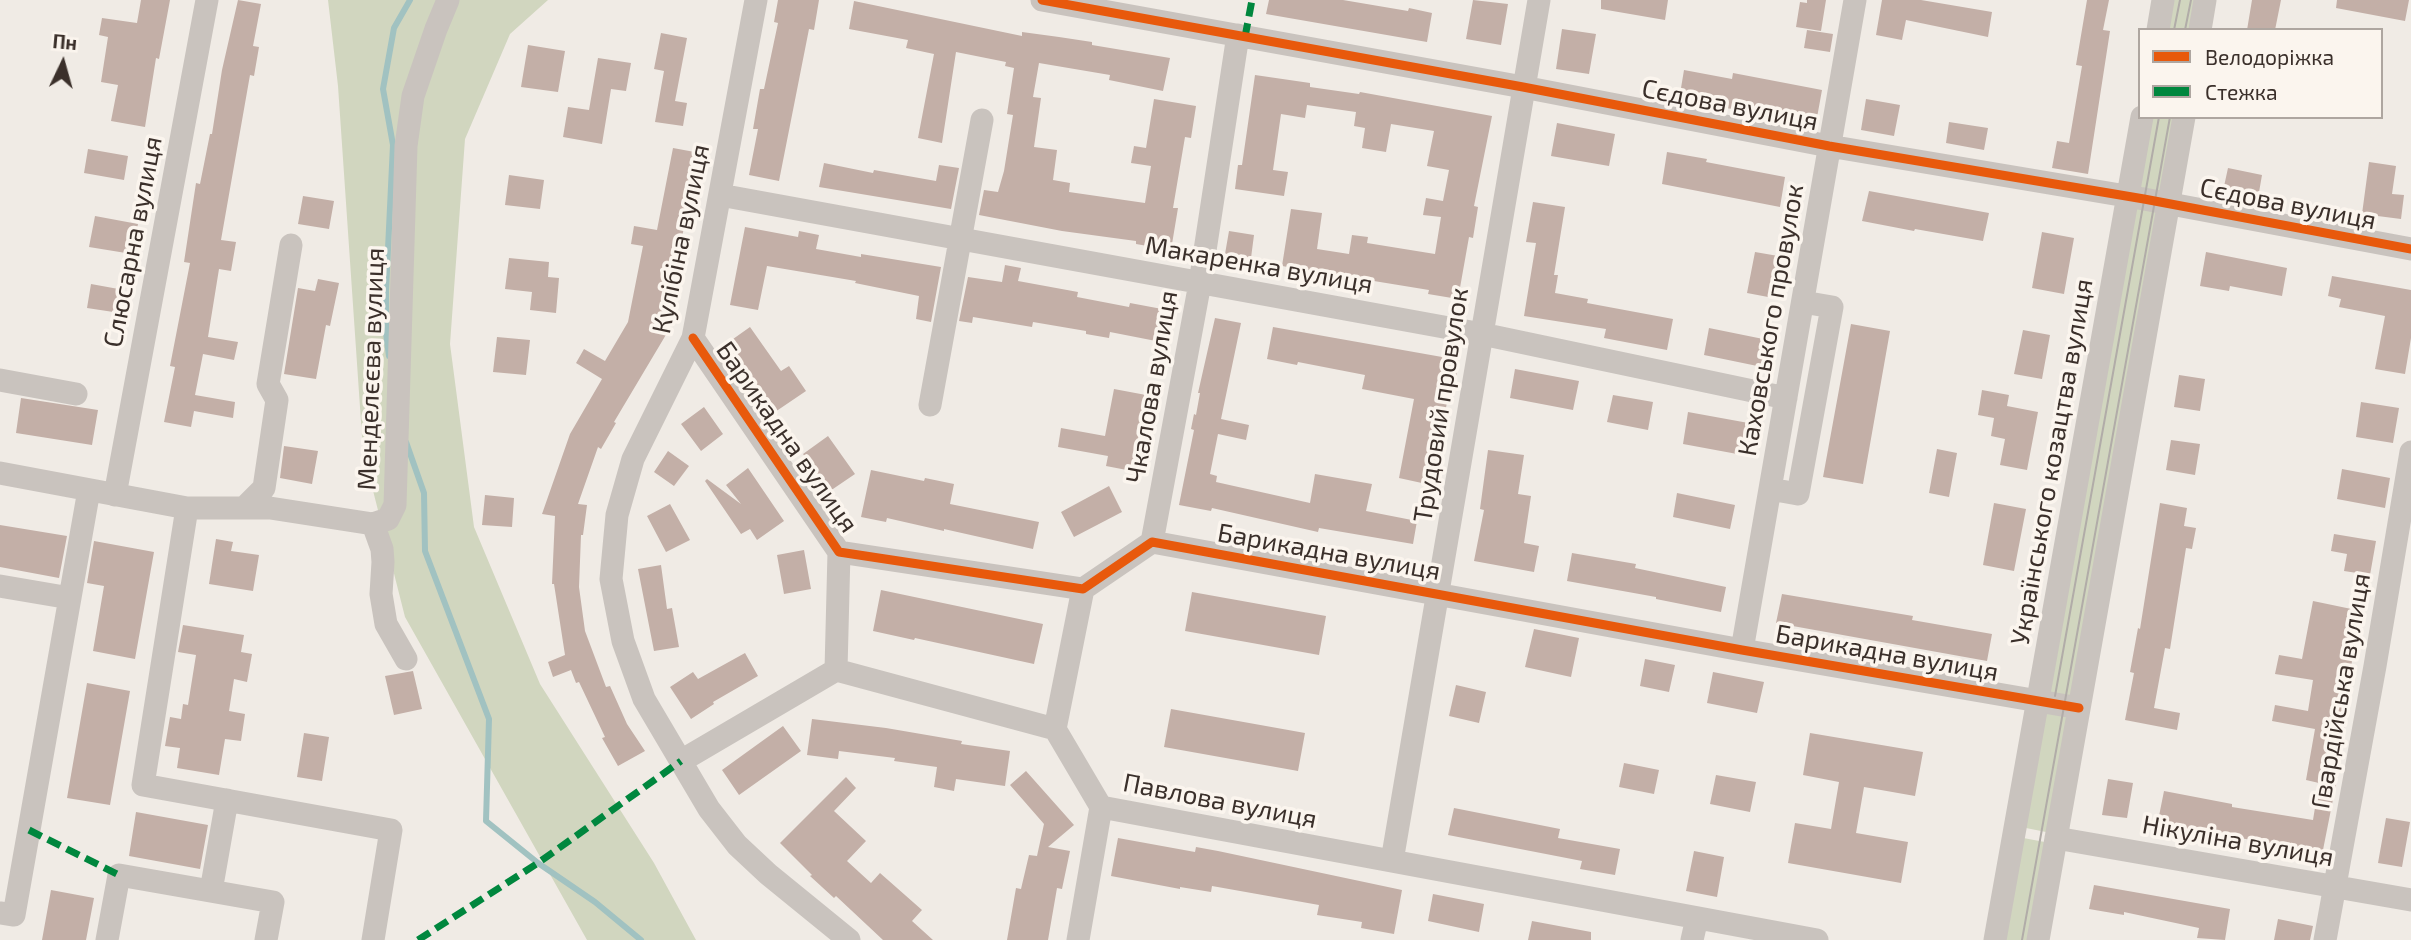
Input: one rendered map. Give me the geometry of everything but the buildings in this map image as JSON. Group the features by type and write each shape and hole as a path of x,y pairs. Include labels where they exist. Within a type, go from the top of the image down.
{"street":[{"name":"Слюсарна вулиця","path":"115,495 207,0"},
{"name":"Менделєєва вулиця","path":"0,473 187,508 270,508 373,524 388,519 395,505 406,146 413,96 448,0"},
{"name":"Кулібіна вулиця","path":"756,0 693,338 633,459 617,515 611,579 623,641 644,699 709,809 737,845 849,940"},
{"name":"Сєдова вулиця","path":"1042,0 1523,87 1829,146 2169,203 2411,249"},
{"name":"Трудовий провулок","path":"1392,861 1539,0"},
{"name":"Каховського провулок","path":"1742,650 1855,0"},
{"path":"2158,28 2163,0"},
{"path":"2200,28 2205,0"},
{"name":"Чкалова вулиця","path":"1152,542 1200,282 1238,35"},
{"name":"Українського козацтва вулиця","path":"1995,940 2142,119"},
{"path":"2038,940 2184,119"},
{"path":"930,405 982,120"},
{"name":"Макаренка вулиця","path":"720,195 1482,334 1786,398"},
{"path":"244,508 264,488 277,400 268,384 291,245"},
{"path":"1770,489 1798,494 1832,307 1803,302"},
{"name":"Барикадна вулиця","path":"693,338 839,552 1083,589"},
{"path":"0,380 76,394"},
{"name":"Гвардійська вулиця","path":"2325,940 2411,452"},
{"path":"0,913 14,915 89,490"},
{"path":"187,508 143,785 391,830 373,940"},
{"path":"373,524 382,549 381,594 386,624 406,659"},
{"path":"681,761 836,670 1055,729 1083,589 1152,542"},
{"name":"Барикадна вулиця","path":"1152,542 1438,592 1742,650 2079,708"},
{"path":"836,670 839,552"},
{"path":"0,586 70,598"},
{"name":"Павлова вулиця","path":"1055,729 1101,807 1392,861 1695,929 1816,940"},
{"path":"211,891 228,800"},
{"path":"1078,940 1101,807"},
{"name":"Нікуліна вулиця","path":"2056,838 2411,900"},
{"path":"107,940 119,875 273,902 266,940"}],"green space":[{"path":"328,0 548,0 510,34 465,139 450,344 474,527 540,684 654,863 696,940 587,940 405,617 363,451 338,86"},
{"path":"2169,0 2199,0 2193,28 2163,28"},
{"path":"2148,119 2178,119 2164,197 2134,192"},
{"path":"2132,204 2162,209 2075,700 2045,695"},
{"path":"2042,706 2073,712 2051,833 2021,827"},
{"path":"2018,837 2050,843 2032,940 2000,940"}],"waterway":[{"path":"389,356 386,291 393,145 383,89 394,28 410,0"},
{"path":"406,442 424,493 425,551 489,719 486,821 538,863 595,902 641,940"}],"tram line":[{"path":"2174,28 2180,0"},
{"path":"2185,28 2191,0"},
{"path":"2055,696 2159,119"},
{"path":"2022,940 2170,119"}],"marked path":[{"path":"1245,37 1252,0"},
{"path":"418,940 538,863 681,761"},
{"path":"29,830 119,875"}],"cycle path":[{"path":"1042,0 1523,87 1829,146 2144,199 2411,249"},
{"path":"693,338 839,552 1083,589 1152,542 1742,650 2079,708"}]}
